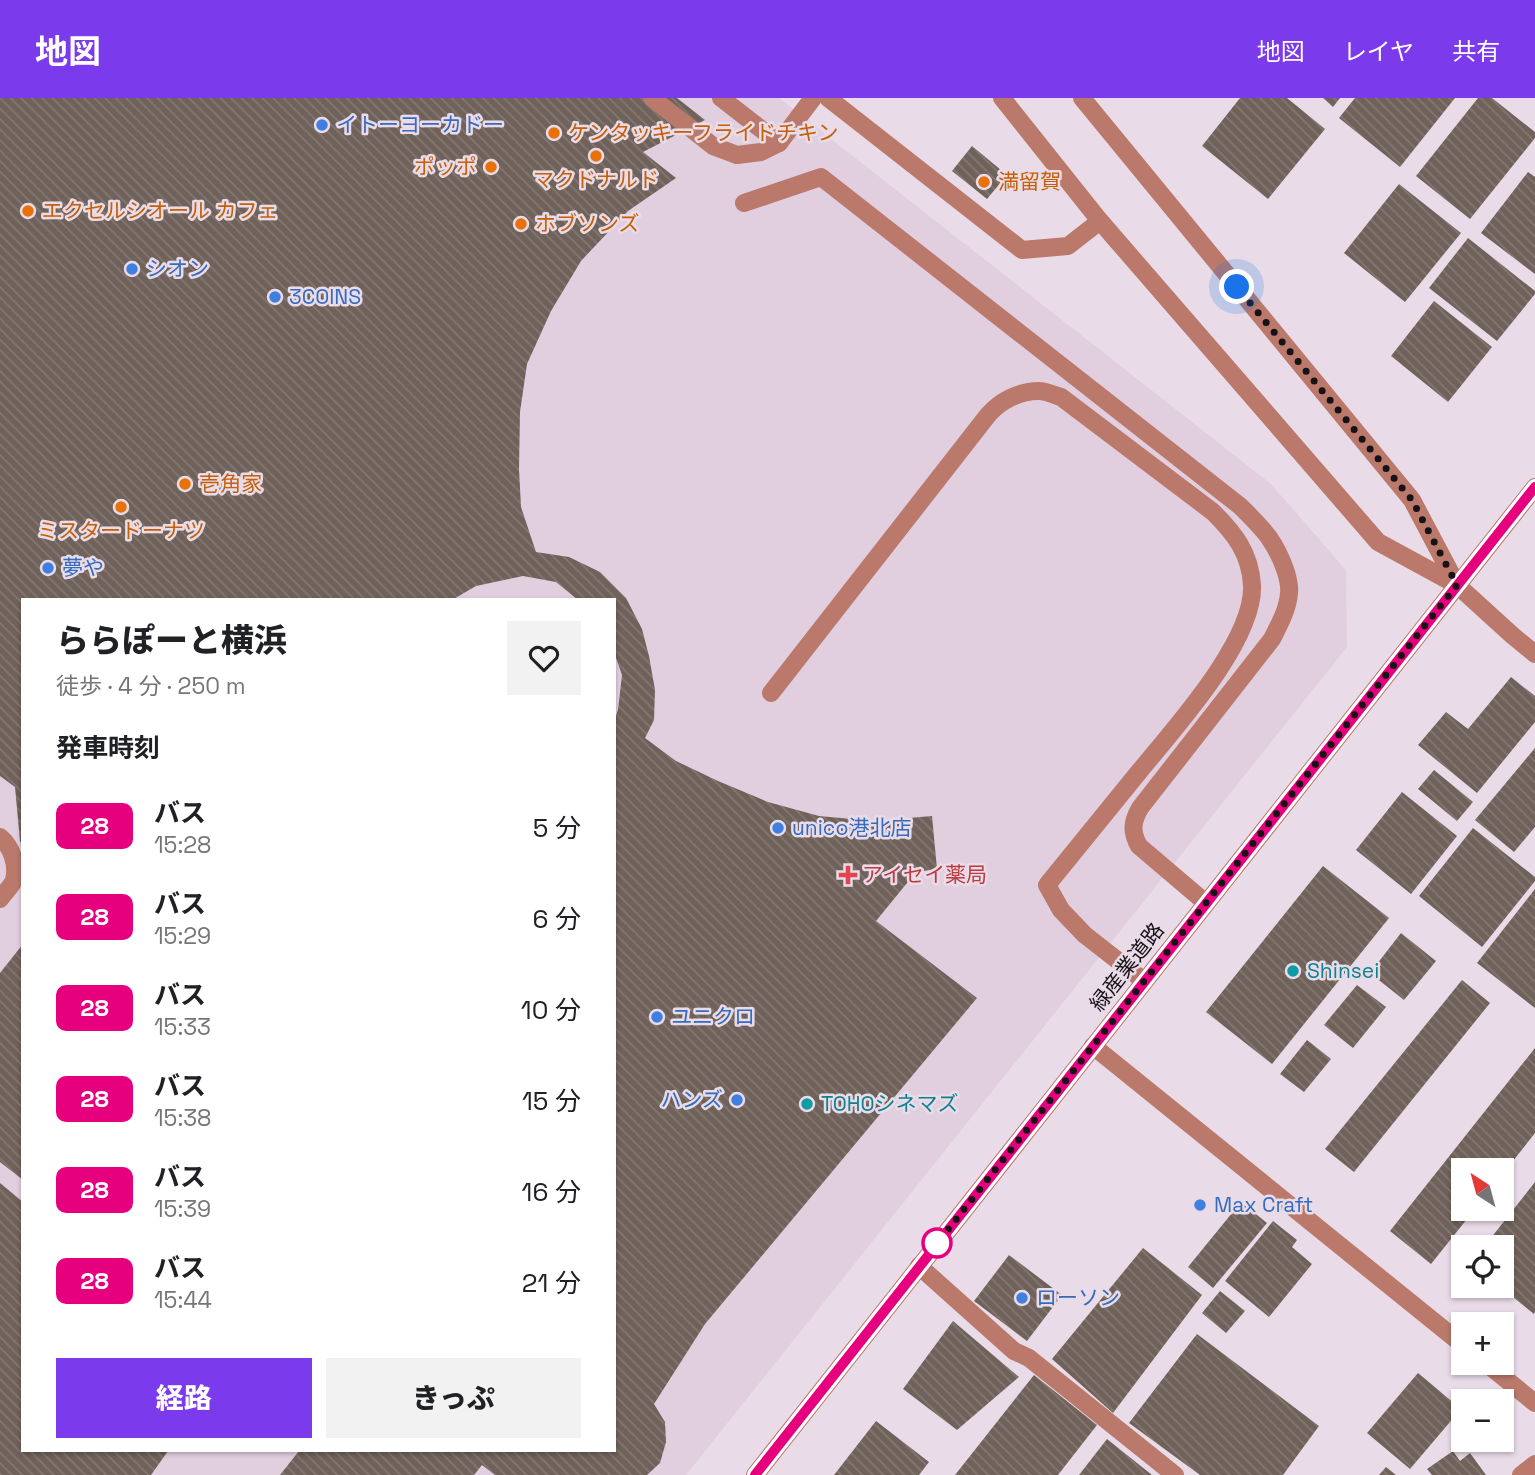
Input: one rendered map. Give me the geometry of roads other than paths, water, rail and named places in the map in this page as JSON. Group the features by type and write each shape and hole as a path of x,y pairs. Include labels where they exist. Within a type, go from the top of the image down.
{"street":[{"path":"652,98 713,146 737,155 761,152 779,143 813,98"},
{"path":"721,98 779,143"},
{"path":"828,98 1022,250 1068,246 1100,221"},
{"path":"1002,98 1100,221 1378,542 1457,585 1535,653"},
{"path":"1082,98 1412,500 1457,585"},
{"path":"744,202 821,177 1240,506 1275,544 1289,582 1289,594 1283,616 1272,639 1133,820 1132,830 1139,846 1206,903"},
{"path":"771,693 997,405 1021,393 1041,390 1061,397 1213,512 1231,531 1247,557 1252,586 1249,611 1240,635 1202,694 1047,885 1061,910 1084,935 1144,981"},
{"name":"緑産業道路","path":"755,1475 1535,487"},
{"path":"0,836 12,853 14,869 14,881 0,899"},
{"path":"1093,1046 1451,1335"},
{"path":"919,1266 1014,1351 1029,1358 1175,1475"},
{"path":"1501,1375 1535,1403"},
{"path":"1521,1475 1535,1464"}],"place":[{"name":"イトーヨーカドー","path":"322,125"},
{"name":"ケンタッキーフライドチキン","path":"554,133"},
{"name":"マクドナルド","path":"596,156"},
{"name":"ポッポ","path":"491,167"},
{"name":"満留賀","path":"984,182"},
{"name":"エクセルシオール カフェ","path":"28,211"},
{"name":"ホブソンズ","path":"521,224"},
{"name":"シオン","path":"132,269"},
{"name":"3COINS","path":"275,297"},
{"name":"壱角家","path":"185,484"},
{"name":"ミスタードーナツ","path":"121,507"},
{"name":"夢や","path":"48,568"},
{"name":"unico港北店","path":"778,828"},
{"name":"アイセイ薬局","path":"848,875"},
{"name":"Shinsei","path":"1293,971"},
{"name":"ユニクロ","path":"657,1017"},
{"name":"ハンズ","path":"737,1100"},
{"name":"TOHOシネマズ","path":"807,1104"},
{"name":"Max Craft","path":"1200,1205"},
{"name":"ローソン","path":"1022,1298"}]}
